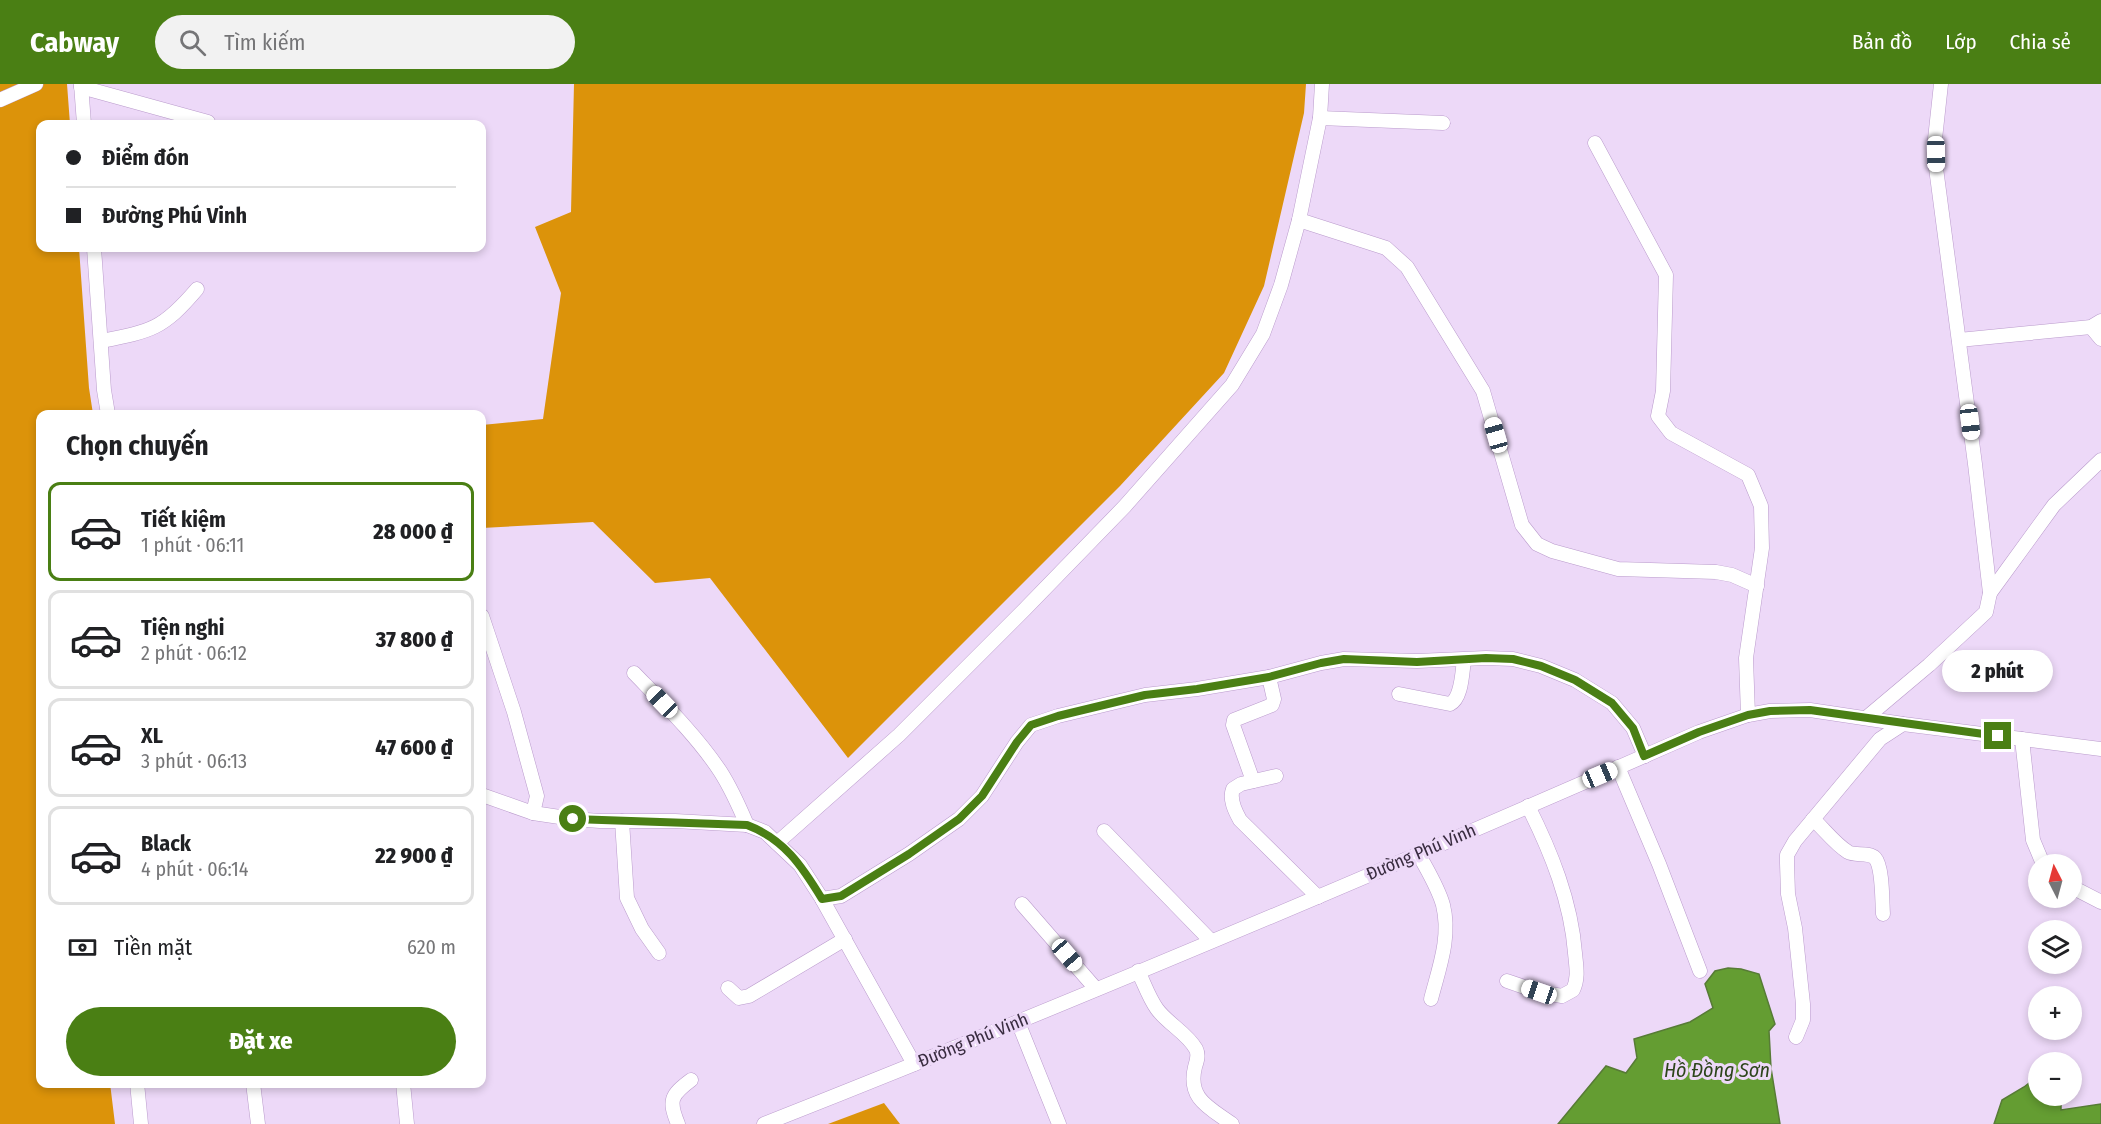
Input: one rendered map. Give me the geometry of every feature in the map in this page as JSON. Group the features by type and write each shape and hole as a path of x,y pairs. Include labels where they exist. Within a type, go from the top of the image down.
{"street":[{"path":"0,100 36,84"},
{"path":"777,843 899,735 1025,609 1125,506 1232,386 1263,334 1281,285 1299,220 1320,118 1322,84"},
{"path":"1866,718 1929,666 1986,612 1990,593 1936,168 1935,139 1941,84"},
{"path":"84,120 81,86 201,120"},
{"path":"1320,118 1443,123"},
{"path":"1595,143 1666,276 1663,391 1658,416 1671,433 1748,475 1761,506 1762,548 1746,658 1748,715"},
{"path":"1299,220 1386,248 1407,267 1483,391 1522,525 1537,544 1552,551 1618,569 1716,572 1732,575 1756,586"},
{"path":"94,252 107,410"},
{"path":"101,341 156,327 166,321 197,289"},
{"path":"1959,340 2096,324 2101,339"},
{"path":"1990,593 2054,505 2101,460"},
{"path":"486,628 514,712 537,796 533,813"},
{"path":"822,899 841,896 909,854 959,819 982,796 1017,742 1031,725 1058,716 1145,695 1269,677 1321,663 1344,659 1417,662 1513,659 1541,666 1575,680 1612,703 1633,728 1644,756"},
{"path":"1400,694 1450,704 1455,702 1464,660"},
{"path":"634,673 676,716 710,757 728,784 747,825"},
{"path":"1253,781 1233,725 1234,720 1241,716 1272,705 1274,699 1269,677"},
{"name":"Đường Phú Vinh","path":"764,1124 1018,1022 1317,897 1699,732 1748,715 1770,711 1810,710 2101,749"},
{"path":"1796,1037 1803,1020 1803,1004 1795,928 1788,894 1787,855 1795,841 1880,739 1903,724"},
{"path":"2022,739 2033,840 2039,854"},
{"path":"1618,767 1659,864 1700,971"},
{"path":"1276,776 1236,786 1231,792 1236,811 1240,820 1317,897"},
{"path":"486,796 533,813 573,819 747,825 765,832 800,865 822,899 914,1064"},
{"path":"1507,981 1539,992 1562,996 1573,990 1577,975 1564,892 1550,853 1528,806"},
{"path":"1813,819 1845,850 1852,854 1872,856 1876,860 1879,867 1884,914"},
{"path":"622,821 627,898 642,928 659,953"},
{"path":"1104,831 1211,941"},
{"path":"1418,853 1437,889 1445,919 1444,948 1431,999"},
{"path":"2082,892 2101,902"},
{"path":"1022,904 1096,989"},
{"path":"728,988 739,998 749,996 845,939"},
{"path":"1138,971 1156,1008 1197,1050 1193,1088 1202,1103 1232,1124"},
{"path":"1018,1022 1058,1124"},
{"path":"678,1124 671,1102 680,1089 691,1080"},
{"path":"137,1088 141,1124"},
{"path":"253,1088 258,1124"},
{"path":"403,1088 407,1124"}],"shaded area":[{"path":"0,84 67,84 70,120 36,120 36,252 79,252 92,410 36,410 36,1088 111,1088 115,1124 0,1124"},
{"path":"574,84 1306,84 1304,113 1264,286 1224,373 1120,486 848,758 710,578 655,583 593,522 486,528 486,425 543,419 561,293 535,227 571,212"},
{"path":"884,1103 900,1124 828,1124"}],"water":[{"name":"Hồ Đồng Sơn","path":"1728,968 1759,974 1775,1024 1769,1031 1771,1068 1780,1124 1558,1124 1606,1066 1626,1073 1637,1058 1634,1039 1690,1022 1713,1008 1705,984 1715,971"},
{"path":"2028,1084 2028,1106 2061,1106 2061,1110 2101,1104 2101,1124 1994,1124 2002,1100"}],"route":[{"path":"573,819 747,825 765,832 800,865 822,899 841,896 909,854 959,819 982,796 1017,742 1031,725 1058,716 1145,695 1269,677 1344,659 1417,662 1486,658 1513,659 1541,666 1575,680 1612,703 1633,728 1644,756 1699,732 1748,715 1770,711 1810,710 1998,736"}]}
